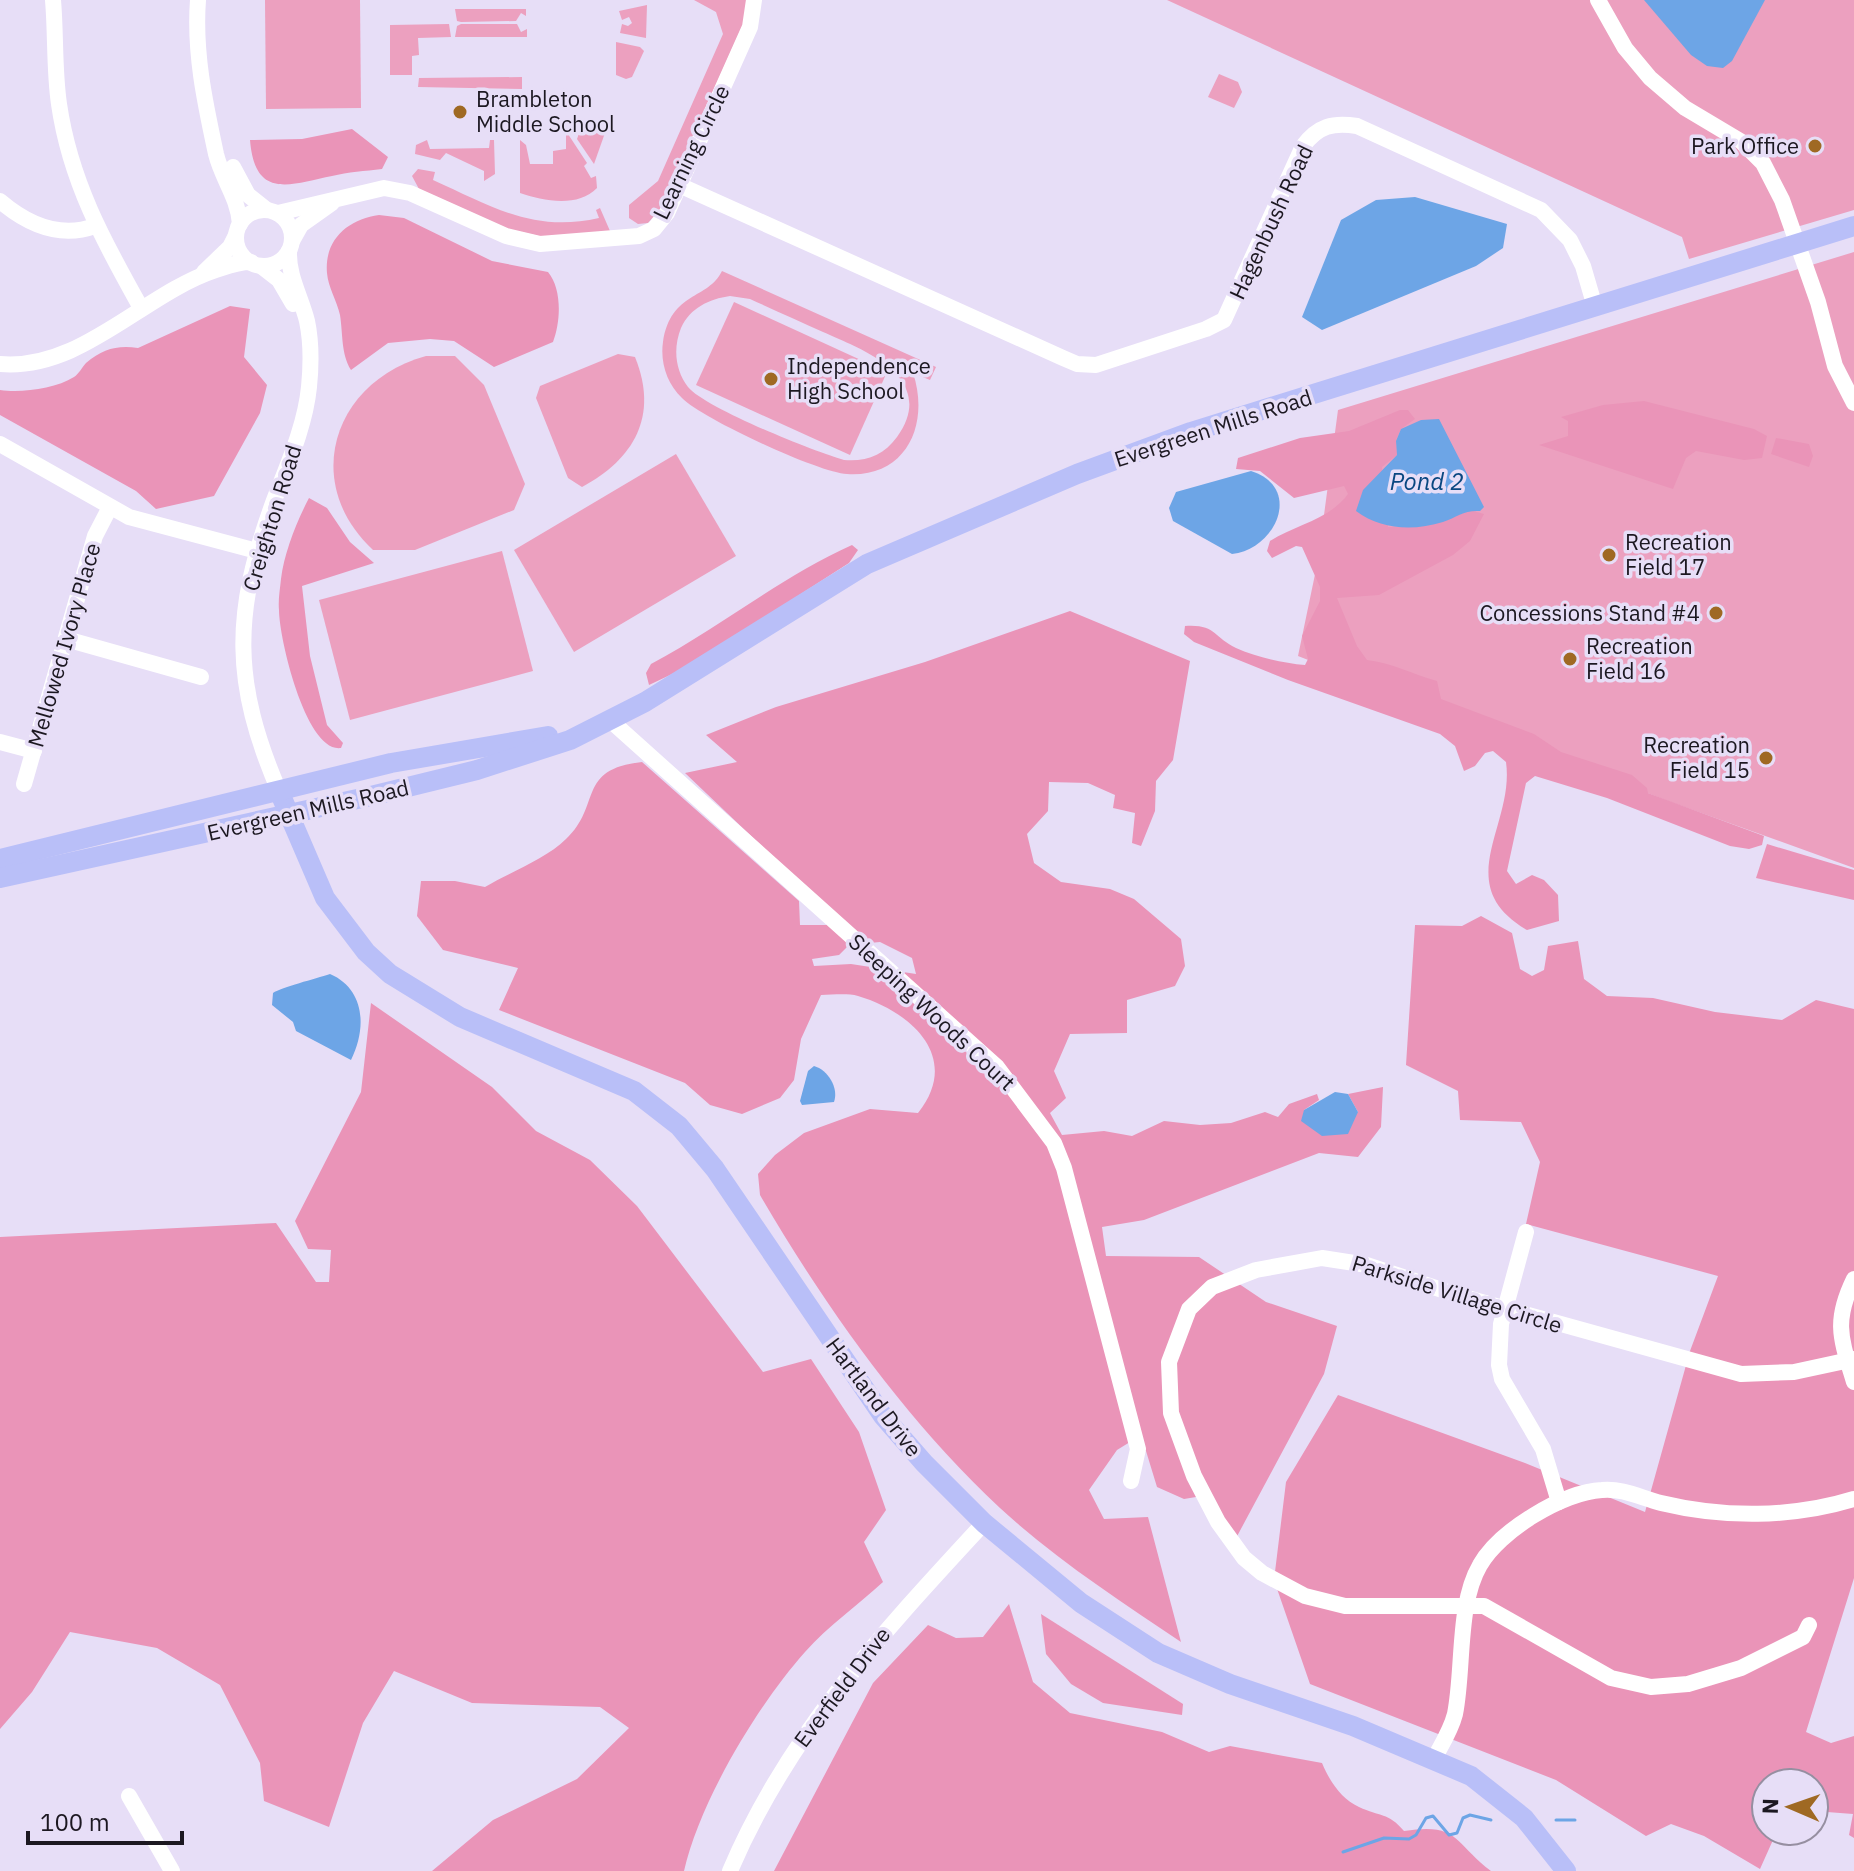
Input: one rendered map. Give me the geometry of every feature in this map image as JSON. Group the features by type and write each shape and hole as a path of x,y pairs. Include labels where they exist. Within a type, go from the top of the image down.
{"main road":[{"name":"Evergreen Mills Road","path":"0,878 477,770 570,740 682,680 867,564 1077,474 1191,432 1854,226"},
{"name":"Evergreen Mills Road","path":"0,859 391,763 519,742 610,720"},
{"path":"289,815 304,803 465,765 519,742"},
{"name":"Hartland Drive","path":"279,791 325,898 366,952 390,974 460,1017 634,1091 679,1126 715,1169 883,1416 924,1463 984,1523 1081,1603 1158,1653 1230,1684 1353,1726 1471,1776 1506,1802 1539,1834 1564,1870"}],"street":[{"path":"53,0 55,64 65,138 74,173 95,226 141,308"},
{"name":"Creighton Road","path":"198,0 200,75 216,156 237,201 240,251 289,294 307,338"},
{"name":"Learning Circle","path":"273,211 384,188 401,190 506,236 553,245 639,236 654,229 667,213 750,27 754,0"},
{"path":"1598,0 1625,48 1650,78 1685,108 1742,142 1763,163 1778,190 1818,302 1835,366 1854,403"},
{"name":"Hagenbush Road","path":"679,185 1063,358 1077,364 1096,365 1206,329 1224,320 1303,146 1320,128 1342,123 1357,126 1541,210 1570,240 1583,266 1595,307"},
{"name":"Creighton Road","path":"214,134 248,195 289,225 291,274 308,325 310,371 306,408 257,551 244,619 245,691 261,750 279,791"},
{"name":"Learning Circle","path":"291,246 301,225 346,194"},
{"path":"0,201 16,215 38,226 62,231 95,226"},
{"path":"203,273 230,247 238,229 251,213 273,211"},
{"path":"0,364 28,363 61,355 203,273 236,263 277,263 291,246"},
{"path":"0,444 110,507 148,523 257,551"},
{"name":"Mellowed Ivory Place","path":"24,784 95,536 110,507"},
{"path":"66,639 201,677"},
{"name":"Sleeping Woods Court","path":"610,720 997,1067 1024,1099 1054,1143 1079,1216 1138,1449 1131,1481"},
{"path":"0,742 34,751"},
{"path":"1526,1232 1500,1330 1500,1373 1543,1449 1559,1502"},
{"name":"Parkside Village Circle","path":"1468,1604 1345,1606 1305,1596 1262,1573 1233,1544 1194,1476 1171,1413 1169,1362 1189,1309 1212,1287 1241,1275 1304,1260 1336,1258 1505,1309 1741,1374 1794,1372 1851,1360"},
{"path":"1854,1279 1839,1320 1840,1339 1851,1360 1854,1382"},
{"path":"1434,1759 1455,1715 1470,1584 1483,1559 1534,1514 1600,1489 1621,1490 1662,1504 1764,1515 1854,1499"},
{"name":"Everfield Drive","path":"730,1871 777,1778 825,1705 900,1611 984,1523"},
{"path":"1468,1604 1484,1606 1611,1678 1651,1687 1688,1684 1741,1668 1803,1637 1809,1631 1809,1625"},
{"path":"129,1796 172,1871"}],"shaded area":[{"path":"265,0 360,0 361,108 266,109"},
{"path":"694,0 747,0 745,20 660,209 648,223 638,224 629,218 629,205 658,181 723,34 716,12"},
{"path":"1167,0 1854,0 1854,210 1689,259 1682,237"},
{"path":"647,5 646,38 620,33 622,24 628,26 632,23 629,17 622,20 619,11"},
{"path":"455,9 526,9 526,16 521,13 516,21 461,22 457,21"},
{"path":"449,24 451,37 418,38 419,55 412,56 412,75 390,75 390,25"},
{"path":"517,24 521,32 527,29 527,37 455,37 457,26"},
{"path":"616,42 640,47 644,51 632,77 626,79 616,75"},
{"path":"1219,74 1238,82 1242,92 1234,108 1208,97"},
{"path":"522,77 522,89 418,87 419,78"},
{"path":"581,128 606,130 594,164 577,139"},
{"path":"352,129 388,157 382,169 278,184 267,180 259,172 253,159 250,140 302,139"},
{"path":"566,131 587,163 584,166 591,178 596,176 597,188 580,198 560,201 520,193 520,140 526,145 530,164 553,164 553,151 566,149"},
{"path":"427,140 430,149 489,148 490,140 494,140 495,174 484,181 484,171 446,153 440,160 415,154 416,145"},
{"path":"418,169 435,172 433,180 474,199 533,219 575,222 599,218 596,210 600,208 610,231 543,237 508,229 419,189 412,176"},
{"path":"379,215 404,218 492,261 548,272 556,287 559,306 553,342 494,367 454,341 430,339 388,343 351,370 344,351 340,315 328,278 327,261 334,241 341,233 358,221"},
{"path":"1854,252 1854,868 1668,801 1298,656 1318,560 1338,410"},
{"path":"722,271 936,367 930,380 913,373 918,392 915,428 909,444 899,457 885,467 868,473 833,471 787,455 735,431 682,398 672,386 664,365 662,350 667,325 681,305 716,280","holes":["730,296 750,299 858,348 891,369 903,383 909,398 908,416 892,443 874,456 844,460 737,417 698,396 688,387 680,373 676,351 685,321 695,310 715,299"]},
{"path":"734,302 887,372 850,455 696,385"},
{"path":"230,306 250,309 244,357 267,385 260,413 214,496 156,509 136,491 0,415 0,390 18,391 57,385 74,377 86,363 104,351 138,348"},
{"path":"618,354 635,357 642,378 642,417 637,434 616,463 582,487 568,478 536,398 540,386"},
{"path":"426,356 455,356 484,385 525,484 514,510 415,550 373,550 351,523 338,495 333,465 338,437 350,410 369,387 394,369"},
{"path":"1644,401 1754,429 1767,436 1762,458 1744,460 1696,451 1686,458 1673,489 1539,445 1568,436 1568,421 1561,417 1603,405"},
{"path":"1400,410 1408,410 1415,419 1401,429 1396,440 1397,455 1382,467 1388,527 1426,526 1470,510 1484,514 1470,541 1453,555 1379,595 1337,598 1357,646 1367,660 1437,681 1441,699 1534,734 1561,752 1632,775 1647,788 1648,793 1764,836 1762,845 1749,849 1730,846 1607,798 1535,776 1526,783 1507,871 1516,884 1532,875 1544,880 1558,895 1559,921 1527,930 1504,912 1492,893 1488,874 1506,786 1506,762 1493,751 1485,753 1475,766 1464,771 1455,746 1440,734 1288,680 1194,642 1184,634 1185,626 1203,627 1244,651 1305,665 1308,659 1302,636 1320,601 1320,587 1302,547 1296,546 1272,558 1267,551 1270,541 1332,510 1348,494 1344,486 1294,498 1260,471 1236,469 1238,458 1300,438 1349,431"},
{"path":"1776,438 1809,444 1813,456 1809,467 1771,454"},
{"path":"676,454 736,556 574,652 514,550"},
{"path":"309,498 327,508 350,542 374,563 302,586 310,656 327,725 343,743 341,748 328,745 306,714 289,667 280,624 283,569 292,537"},
{"path":"852,545 858,550 849,563 689,666 649,685 646,673 651,664 800,572"},
{"path":"502,551 533,671 350,720 319,600"},
{"path":"1070,611 1190,661 1173,760 1156,781 1155,811 1141,846 1132,843 1135,813 1113,808 1115,795 1088,783 1049,782 1048,811 1027,834 1034,863 1061,882 1110,889 1134,899 1181,939 1185,966 1175,986 1127,1000 1127,1033 1070,1034 1054,1071 1066,1098 1050,1113 1062,1135 1104,1131 1132,1136 1164,1121 1200,1125 1231,1123 1265,1112 1278,1117 1289,1104 1317,1094 1319,1100 1304,1110 1358,1112 1348,1094 1383,1087 1381,1127 1358,1157 1319,1153 1144,1220 1102,1227 1106,1256 1199,1257 1266,1302 1337,1326 1324,1374 1235,1540 1208,1495 1184,1499 1157,1487 1146,1451 1130,1442 1117,1450 1089,1490 1104,1519 1148,1517 1181,1642 1043,1545 1000,1508 931,1437 840,1320 760,1195 758,1174 775,1155 804,1133 870,1109 918,1113 930,1093 935,1074 933,1056 925,1040 912,1026 878,1003 858,996 821,995 801,1039 794,1080 780,1098 742,1114 710,1105 685,1083 499,1010 518,968 443,950 417,916 421,881 455,881 485,887 527,865 558,846 577,827 598,781 607,772 642,762 799,901 800,925 826,925 836,917 685,773 737,762 706,735 776,707 925,662","holes":["880,942 912,958 916,974 851,964 814,966 812,959 839,955 849,945","900,991 999,1062 995,1078 994,1078"]},
{"path":"1767,844 1854,870 1854,900 1756,878"},
{"path":"1481,916 1512,933 1520,969 1532,976 1544,970 1548,946 1578,941 1584,979 1607,996 1653,998 1715,1012 1782,1020 1816,1000 1854,1009 1854,1578 1806,1732 1831,1743 1854,1736 1854,1838 1849,1835 1853,1814 1830,1812 1830,1767 1750,1767 1750,1847 1770,1847 1760,1869 1704,1836 1671,1824 1646,1836 1556,1780 1310,1684 1274,1580 1286,1482 1338,1395 1525,1463 1645,1512 1690,1351 1718,1276 1526,1224 1540,1162 1521,1122 1460,1120 1458,1091 1406,1065 1415,925 1462,926"},
{"path":"371,1003 492,1087 536,1131 590,1160 637,1206 763,1372 811,1359 859,1432 886,1510 864,1542 883,1582 814,1642 768,1699 717,1785 684,1871 432,1871 493,1820 577,1779 629,1728 600,1707 472,1703 394,1671 363,1723 329,1827 264,1801 260,1763 220,1685 157,1648 70,1632 32,1692 0,1729 0,1237 276,1223 316,1282 329,1282 331,1250 308,1249 295,1221 361,1092"},
{"path":"1009,1604 1033,1682 1070,1713 1162,1732 1209,1752 1230,1746 1322,1763 1336,1788 1353,1804 1388,1818 1404,1831 1422,1829 1446,1832 1491,1871 774,1871 873,1683 928,1625 956,1638 983,1637"},
{"path":"1041,1614 1183,1704 1182,1715 1103,1703 1071,1684 1046,1654"}],"water":[{"path":"1644,0 1765,0 1732,61 1723,68 1707,66 1691,55"},
{"path":"1415,197 1507,224 1503,248 1476,266 1322,330 1302,317 1341,220 1376,200"},
{"name":"Pond 2","path":"1439,419 1484,507 1480,511 1421,527 1387,525 1356,511 1363,490 1397,455 1396,441 1401,429 1421,420"},
{"path":"1251,471 1267,479 1276,491 1280,504 1278,517 1261,542 1232,554 1173,521 1169,508 1176,492"},
{"path":"330,974 350,989 360,1011 359,1035 351,1060 296,1031 293,1022 272,1005 273,993"},
{"path":"814,1066 824,1071 831,1080 835,1091 834,1102 802,1105 800,1101 808,1071"},
{"path":"1335,1092 1348,1094 1358,1112 1348,1134 1322,1136 1301,1121 1304,1110"}],"waterway":[{"path":"1343,1852 1384,1838 1409,1839 1416,1835 1426,1818 1433,1816 1449,1835 1457,1833 1463,1818 1470,1815 1491,1820"},
{"path":"1556,1820 1575,1820"}],"place":[{"name":"Brambleton Middle School","path":"460,112"},
{"name":"Park Office","path":"1815,146"},
{"name":"Independence High School","path":"771,379"},
{"name":"Recreation Field 17","path":"1609,555"},
{"name":"Concessions Stand #4","path":"1716,613"},
{"name":"Recreation Field 16","path":"1570,659"},
{"name":"Recreation Field 15","path":"1766,758"}]}
